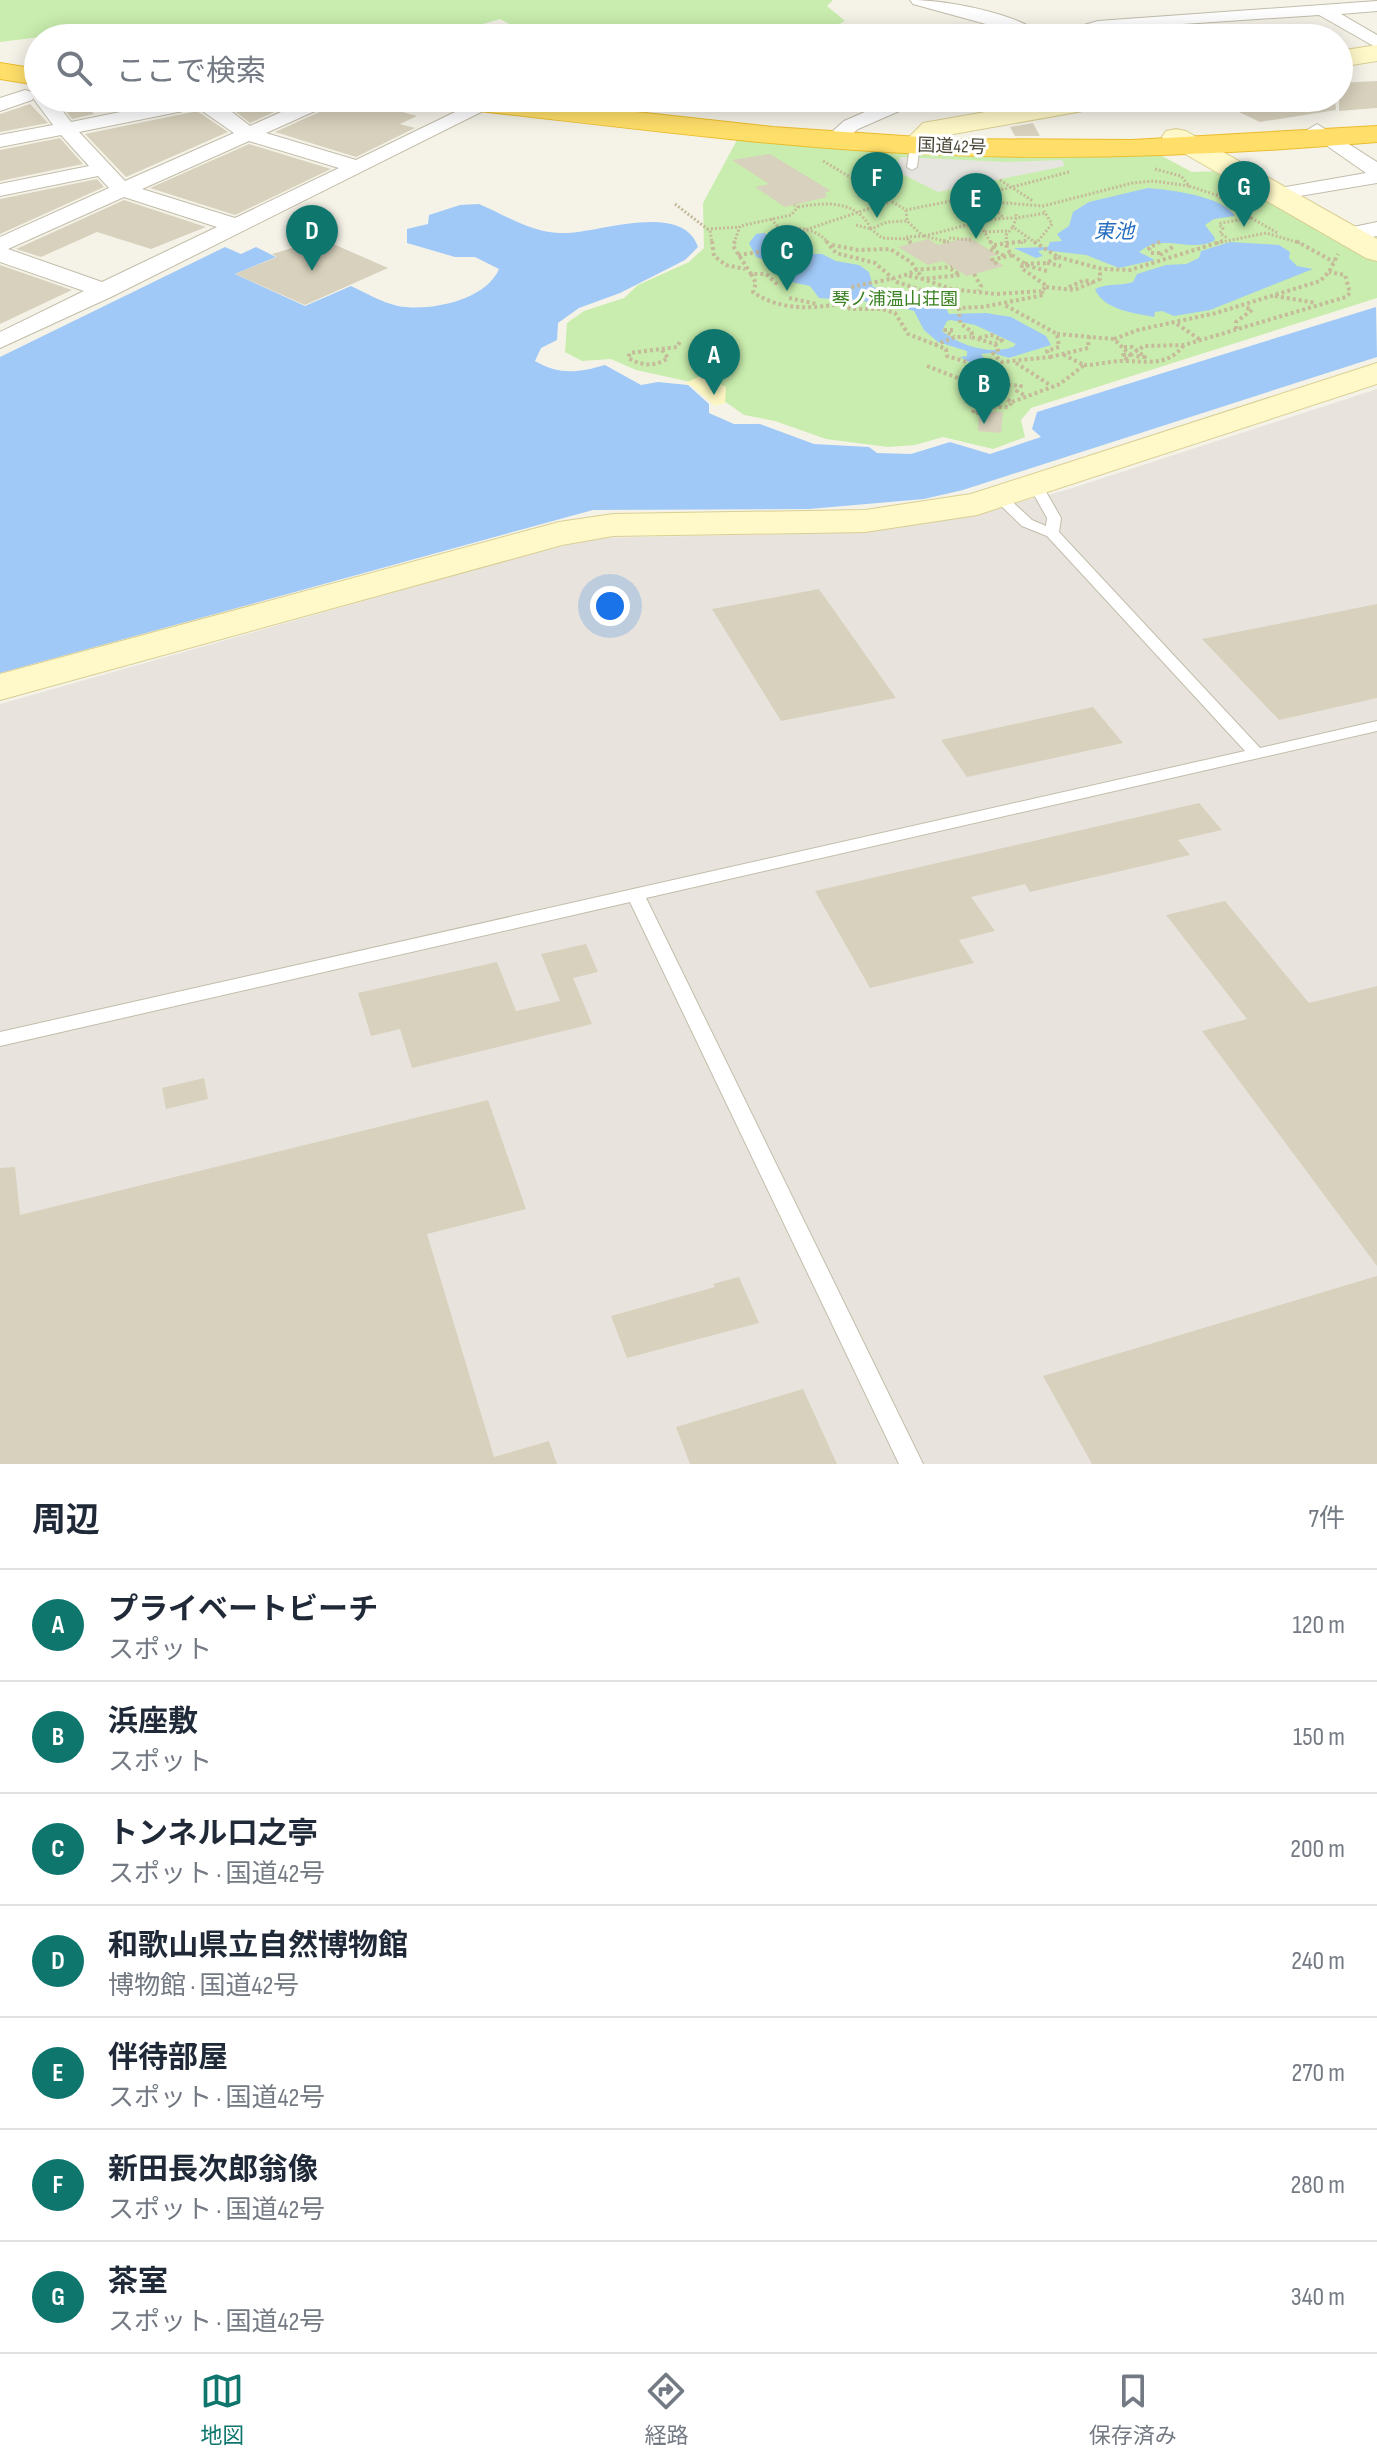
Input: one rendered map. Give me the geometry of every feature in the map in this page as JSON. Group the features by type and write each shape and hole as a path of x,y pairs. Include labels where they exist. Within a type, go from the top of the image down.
{"highway":[{"path":"0,71 24,94"},
{"name":"国道42号","path":"593,112 802,138 836,137"},
{"name":"国道42号","path":"606,112 836,137 917,150 1377,134"},
{"name":"国道42号","path":"1322,134 1377,125"}],"street":[{"path":"919,0 1006,24"},
{"path":"1197,0 1223,17"},
{"path":"1118,4 1153,21"},
{"path":"1120,24 1366,5"},
{"path":"1323,10 1346,24"},
{"path":"1353,28 1377,43"},
{"path":"1353,57 1377,53"},
{"path":"46,112 66,129 122,190 237,226"},
{"path":"0,141 147,112"},
{"path":"220,112 248,134 357,167"},
{"path":"0,245 297,112"},
{"path":"0,341 471,112"},
{"path":"836,137 851,125 881,112"},
{"path":"917,150 933,129 1031,112"},
{"path":"1322,134 1377,171"},
{"path":"1183,142 1276,194 1344,241 1377,252"},
{"path":"0,190 103,169"},
{"path":"1276,194 1377,177"},
{"path":"1344,241 1377,229"},
{"path":"0,254 105,291"},
{"path":"0,687 559,534 613,525 865,521 977,504 1377,373"}],"lane":[{"path":"1036,486 1054,518 1052,533"},
{"path":"999,497 1027,523 1052,533 1256,753"},
{"path":"0,1039 1377,726"},
{"path":"636,895 911,1464"}],"path":[{"path":"802,138 809,153 906,210 981,195 1076,170"},
{"path":"1150,167 1181,176 1189,186"},
{"path":"1000,180 1046,213 1052,224 1038,241"},
{"path":"981,195 994,202 1036,204 1132,183 1154,181 1189,186 1216,195 1251,218 1334,262"},
{"path":"1216,195 1239,195"},
{"path":"772,249 780,240 794,238 805,230 890,201"},
{"path":"994,202 994,208 1003,217"},
{"path":"675,204 707,229 714,256 726,265 746,269"},
{"path":"707,229 740,226 791,215 796,206 828,204 860,212 876,237 885,240 905,239 914,234 950,242 971,240"},
{"path":"906,210 907,221 923,236"},
{"path":"923,236 977,225 993,217 1046,213"},
{"path":"985,232 1007,231 1013,227 1016,216"},
{"path":"1227,238 1220,233 1221,223 1251,218"},
{"path":"771,219 779,228"},
{"path":"971,220 985,232 993,249 1023,264 1047,271"},
{"path":"856,225 871,229 887,222 907,221"},
{"path":"1209,225 1230,230"},
{"path":"740,226 733,246 756,283 753,292 760,298 784,307 845,301"},
{"path":"780,240 771,232 796,227 823,236 836,253 875,263 890,277 959,308 1002,304 1044,295 1043,289 1021,268 1023,264"},
{"path":"1013,227 1028,239"},
{"path":"1007,231 1009,256"},
{"path":"944,233 950,242"},
{"path":"993,249 1028,239 1038,241 1044,249 1058,257 1100,271 1129,270 1164,262 1227,238 1282,235"},
{"path":"738,255 793,246 794,238"},
{"path":"905,239 911,243"},
{"path":"1161,241 1149,248 1151,253 1182,253"},
{"path":"1002,304 1057,334 1114,339 1152,325 1176,324 1245,307 1320,281 1329,272 1344,241"},
{"path":"832,245 863,251 891,248 913,264 923,279"},
{"path":"1170,251 1174,246"},
{"path":"861,258 863,251"},
{"path":"1160,253 1159,258 1164,262"},
{"path":"997,264 992,260 1009,256"},
{"path":"1069,261 1080,256"},
{"path":"1046,263 1058,257"},
{"path":"1023,264 1061,266"},
{"path":"909,276 915,270 951,268 960,275 923,279"},
{"path":"991,385 967,362 947,356 946,349 936,344 919,342 900,328 895,313 882,309 850,309 845,301 849,288 878,279 909,276 961,292 1076,291 1100,279 1100,271"},
{"path":"1275,296 1317,303 1344,300 1350,293 1345,275 1329,272"},
{"path":"751,274 766,274 778,285"},
{"path":"974,274 981,286 979,291"},
{"path":"1069,287 1085,280 1094,284"},
{"path":"1018,288 1026,293"},
{"path":"776,304 789,297 818,305"},
{"path":"1130,355 1144,346 1184,345 1309,310 1317,303"},
{"path":"1236,329 1236,322 1252,310 1245,307"},
{"path":"959,308 957,315 960,323 972,332 971,337"},
{"path":"1176,324 1200,340"},
{"path":"953,330 945,330 953,338"},
{"path":"1050,357 1047,351 1059,347 1057,334"},
{"path":"936,344 953,338 991,335 1002,340 989,361 988,368 998,377 991,385 991,391 1012,402"},
{"path":"979,338 996,351 1002,362 1015,362 1085,350 1089,336"},
{"path":"1114,339 1130,355"},
{"path":"662,350 668,358 662,363 646,365 628,358 630,353 640,348 662,350 677,347 681,340"},
{"path":"1064,355 1084,365 1128,361 1159,363 1175,358 1184,345"},
{"path":"1123,348 1132,347 1145,357 1123,355 1128,361"},
{"path":"1015,362 1053,386"},
{"path":"979,413 973,413 975,407 1009,407 1024,395 1067,381 1084,365"},
{"path":"927,366 963,380 1021,386 1017,391 1024,395"}],"shaded area":[{"path":"901,157 1007,162 1062,160 1065,166 938,192 892,169"},
{"path":"1377,389 1377,1464 0,1464 0,704 530,554 597,538 791,534 897,527 981,512 1066,490"}],"green space":[{"path":"0,0 833,0 827,6 845,21 839,24 509,24 500,19 483,24 24,24 24,39 0,42"},
{"name":"琴ノ浦温山荘園","path":"737,140 1000,157 1160,155 1192,172 1221,171 1377,261 1377,298 1031,408 1021,420 1025,437 993,449 943,437 915,445 888,447 826,439 775,421 744,415 700,384 636,370 611,359 582,361 565,352 567,323 584,311 624,298 638,285 689,262 704,248 703,203"}],"sand":[{"path":"702,375 726,387 725,403 715,406 691,385 684,384"}],"water":[{"name":"東池","path":"1148,188 1208,199 1220,203 1235,216 1214,219 1205,225 1214,241 1195,245 1166,243 1148,246 1139,252 1155,260 1119,268 1086,255 1043,250 1038,251 1043,256 1036,258 1014,248 1048,247 1050,242 1062,241 1057,234 1069,226 1073,212 1089,202"},
{"path":"479,204 549,232 575,232 656,222 674,225 689,233 698,247 685,260 620,293 579,308 558,323 557,340 541,348 535,361 552,369 569,371 605,365 641,385 658,382 688,385 709,404 709,413 734,424 760,424 814,444 869,447 877,453 911,454 950,442 990,454 1041,437 1032,429 1037,412 1376,307 1377,357 963,490 924,499 809,509 593,510 0,673 0,357 225,247 241,254 256,247 276,257 235,274 305,306 351,286 398,306 425,307 456,301 482,289 499,269 475,257 455,257 407,243 407,229 428,224 429,215 460,205"},
{"path":"765,233 771,239 763,247 769,253 822,254 836,261 859,265 869,272 873,287 928,298 945,306 949,314 986,313 1011,317 1046,336 1051,345 1009,358 993,353 981,354 985,359 985,371 960,357 967,356 967,351 938,342 924,330 914,311 885,303 819,298 810,286 791,282 776,264 756,257 749,243 756,234","holes":["951,320 975,325 1016,344 1004,349 985,349 967,345 942,331 947,321"]},
{"name":"東池","path":"1230,242 1279,245 1290,252 1289,258 1297,266 1313,269 1210,310 1174,316 1162,311 1155,312 1154,317 1120,309 1105,302 1095,289 1133,282 1137,274 1166,265 1186,264 1199,258 1201,251"}],"building":[{"path":"1377,81 1377,108 1353,110 1353,82"},
{"path":"24,106 24,112 38,112 48,123 0,132 0,114"},
{"path":"67,112 94,114 72,119"},
{"path":"192,112 198,112 228,132 126,177 85,134"},
{"path":"236,112 274,112 250,123"},
{"path":"319,112 403,112 417,116 400,124 415,128 356,157 275,132"},
{"path":"1239,112 1323,112 1260,122"},
{"path":"1033,123 1040,136 1015,136 1010,127"},
{"path":"60,138 83,164 0,181 0,150"},
{"path":"249,144 331,169 235,215 150,188"},
{"path":"770,154 831,191 825,192 827,197 785,207 755,187 769,184 732,160"},
{"path":"97,179 104,187 0,234 0,199"},
{"path":"124,200 206,227 151,249 97,232 41,257 16,249"},
{"path":"968,237 998,255 989,257 1004,266 967,276 942,261 928,265 898,247 928,239 938,245"},
{"path":"322,239 388,268 305,305 235,274 277,257 272,254"},
{"path":"0,265 72,290 0,324"},
{"path":"979,411 1003,412 1001,433 978,431"},
{"path":"819,589 896,698 781,721 712,609"},
{"path":"1377,604 1377,698 1279,720 1202,639"},
{"path":"1093,707 1123,743 967,777 941,740"},
{"path":"1199,803 1222,830 1178,840 1190,855 1030,892 1025,884 971,897 995,931 959,940 974,963 870,988 815,891"},
{"path":"1225,901 1309,1003 1377,986 1377,1266 1202,1031 1247,1019 1166,915"},
{"path":"586,944 598,972 573,978 592,1024 412,1068 400,1029 371,1036 358,993 497,962 516,1011 560,1001 541,954"},
{"path":"204,1078 208,1099 166,1109 162,1088"},
{"path":"488,1100 526,1209 427,1234 494,1457 549,1441 557,1464 0,1464 0,1168 15,1167 20,1215"},
{"path":"1377,1276 1377,1464 1092,1464 1043,1376"},
{"path":"739,1277 759,1323 627,1358 611,1316 715,1287 713,1284"},
{"path":"803,1389 837,1464 690,1464 676,1427"}],"place":[{"name":"新田長次郎翁像","path":"877,218"},
{"name":"茶室","path":"1244,227"},
{"name":"伴待部屋","path":"976,239"},
{"name":"和歌山県立自然博物館","path":"312,271"},
{"name":"トンネル口之亭","path":"787,291"},
{"name":"プライベートビーチ","path":"714,395"},
{"name":"浜座敷","path":"984,424"}]}
